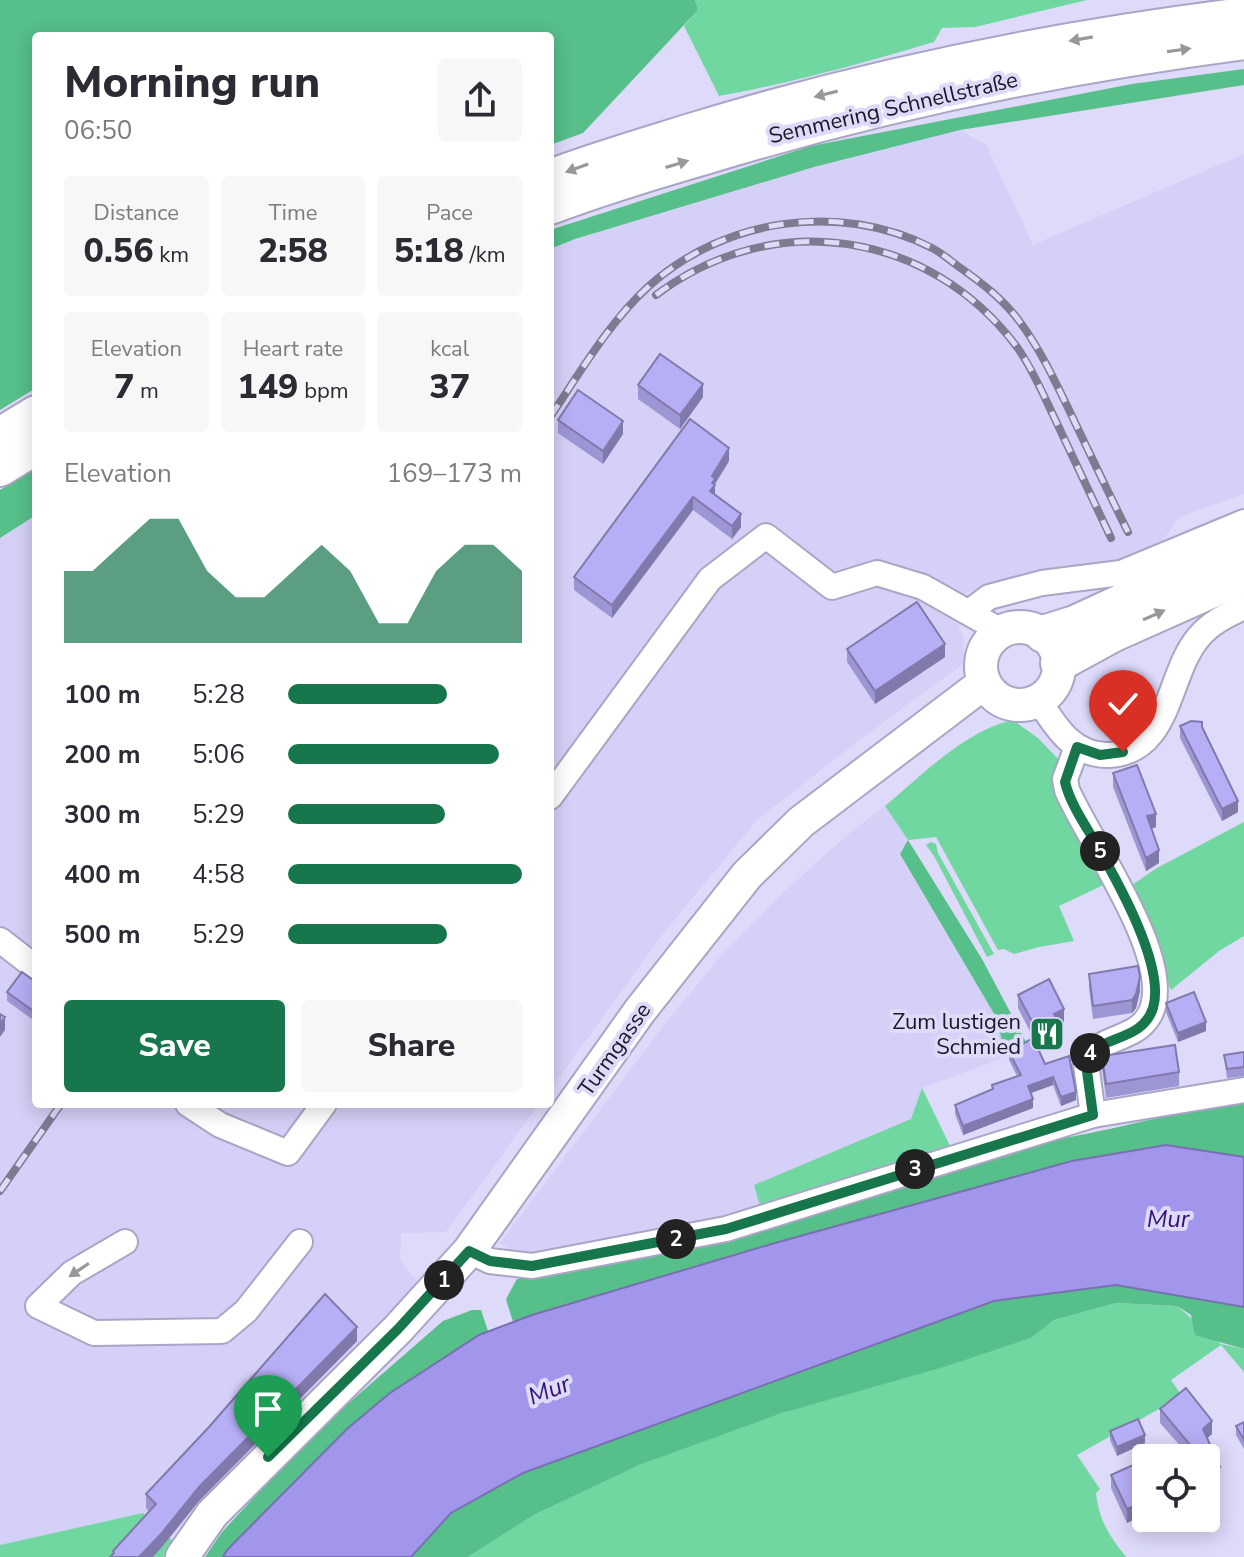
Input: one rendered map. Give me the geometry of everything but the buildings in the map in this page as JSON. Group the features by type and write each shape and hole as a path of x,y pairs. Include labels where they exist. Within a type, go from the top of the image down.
{"highway":[{"name":"Semmering Schnellstraße","path":"554,176 775,106 977,57 1157,26 1244,16"},
{"name":"Semmering Schnellstraße","path":"554,205 780,133 937,93 1109,61 1244,41"},
{"path":"0,436 32,416"},
{"path":"0,468 32,448"},
{"path":"1051,648 1075,624 1244,546"},
{"path":"1051,648 1243,603"}],"main road":[{"path":"1016,627 1031,628 1051,648 1058,677 1050,692 1039,701 1024,706 1006,704 992,695 984,683 980,669 982,655 989,641 1001,631 1016,627"},
{"name":"Turmgasse","path":"182,1557 212,1514 398,1329 469,1251 639,1012 747,875 801,822 984,683"}],"street":[{"path":"960,606 1042,583 1121,573 1244,522"},
{"path":"554,792 710,579 766,536 832,587 877,573 923,587 1001,631"},
{"path":"1039,701 1058,731 1077,747 1088,752 1112,755 1132,749 1144,742 1164,713 1185,660 1198,637 1243,603"},
{"path":"1077,747 1065,779 1067,790 1136,920 1156,991 1154,1005 1138,1030 1100,1046 1087,1058 1093,1115"},
{"path":"0,940 32,965"},
{"path":"469,1251 490,1261 532,1266 726,1229 1093,1115 1244,1090"},
{"path":"194,1108 220,1125 288,1153 321,1108"},
{"path":"125,1242 72,1273 38,1306 94,1333 222,1331 246,1311 300,1242"}],"shaded area":[{"path":"960,130 986,145 1033,245 1244,154 1244,494 1179,517 1160,545 1127,557 968,592 952,601 945,611 958,624 964,639 963,664 757,820 666,930 554,1084 554,247 814,167"},
{"path":"32,518 32,1108 536,1108 446,1232 401,1233 400,1261 420,1284 226,1475 228,1478 170,1538 143,1513 0,1545 0,538"},
{"path":"885,806 908,840 900,854 996,1017 1006,1057 922,1088 911,1119 755,1185 762,1213 535,1255 517,1254 500,1243 664,1025 720,957 786,890"}],"green space":[{"path":"0,0 695,0 698,10 583,133 554,144 554,32 32,32 32,390 0,410"},
{"path":"695,0 1087,0 975,27 942,28 934,42 827,72 719,96 684,26 698,10"},
{"path":"1244,69 1244,85 960,130 814,167 554,247 554,229 811,146 1132,84"},
{"path":"32,470 32,518 0,538 0,490"},
{"path":"1013,720 1038,738 1062,763 1112,881 1059,906 1074,941 1014,954 1004,949 998,950 936,837 908,840 885,806 961,744 995,725"},
{"path":"1244,822 1244,936 1219,951 1171,990 1126,889 1157,868"},
{"path":"908,840 982,959 1027,1044 1006,1057 996,1017 900,854"},
{"path":"931,842 936,844 938,853 994,954 987,957 926,845"},
{"path":"922,1088 953,1152 762,1213 754,1185 911,1119"},
{"path":"1244,1100 1244,1157 1166,1145 1072,1161 775,1243 513,1322 506,1299 517,1279 1034,1143"},
{"path":"1116,1285 1244,1307 1244,1349 1195,1335 1191,1315 1177,1306 1116,1303 1054,1320 1031,1338 947,1366 782,1413 639,1465 533,1515 468,1557 411,1557 451,1513 523,1473 994,1301"},
{"path":"1116,1303 1177,1306 1221,1344 1244,1349 1244,1372 1221,1345 1171,1380 1182,1396 1077,1455 1100,1489 1096,1493 1102,1520 1126,1557 468,1557 534,1514 654,1459 778,1414 1031,1338 1054,1320"},
{"path":"472,1310 481,1310 488,1331 390,1393 347,1429 223,1557 205,1557 222,1532 312,1435 443,1321"},
{"path":"143,1513 174,1542 164,1557 0,1557 0,1545"}],"water":[{"name":"Mur","path":"1166,1145 1244,1157 1244,1307 1116,1285 994,1301 523,1473 451,1513 411,1557 223,1557 347,1429 390,1393 479,1335 532,1315 775,1243 1072,1161"}],"railway":[{"path":"554,411 621,315 649,286 679,263 712,245 784,224 822,221 860,225 897,233 936,250 985,287 1014,314 1047,366 1128,532"},
{"path":"656,295 701,267 749,250 798,242 847,244 895,256 940,277 981,308 1017,347 1041,390 1111,538"},
{"path":"0,1191 58,1108"}],"place":[{"name":"Zum lustigen Schmied","path":"1047,1034"}],"route":[{"path":"268,1457 398,1329 469,1251 490,1261 532,1266 726,1229 1093,1115 1087,1058 1094,1049 1128,1035 1144,1024 1152,1011 1155,985 1136,920 1075,808 1065,779 1077,747 1100,755 1123,752"}]}
